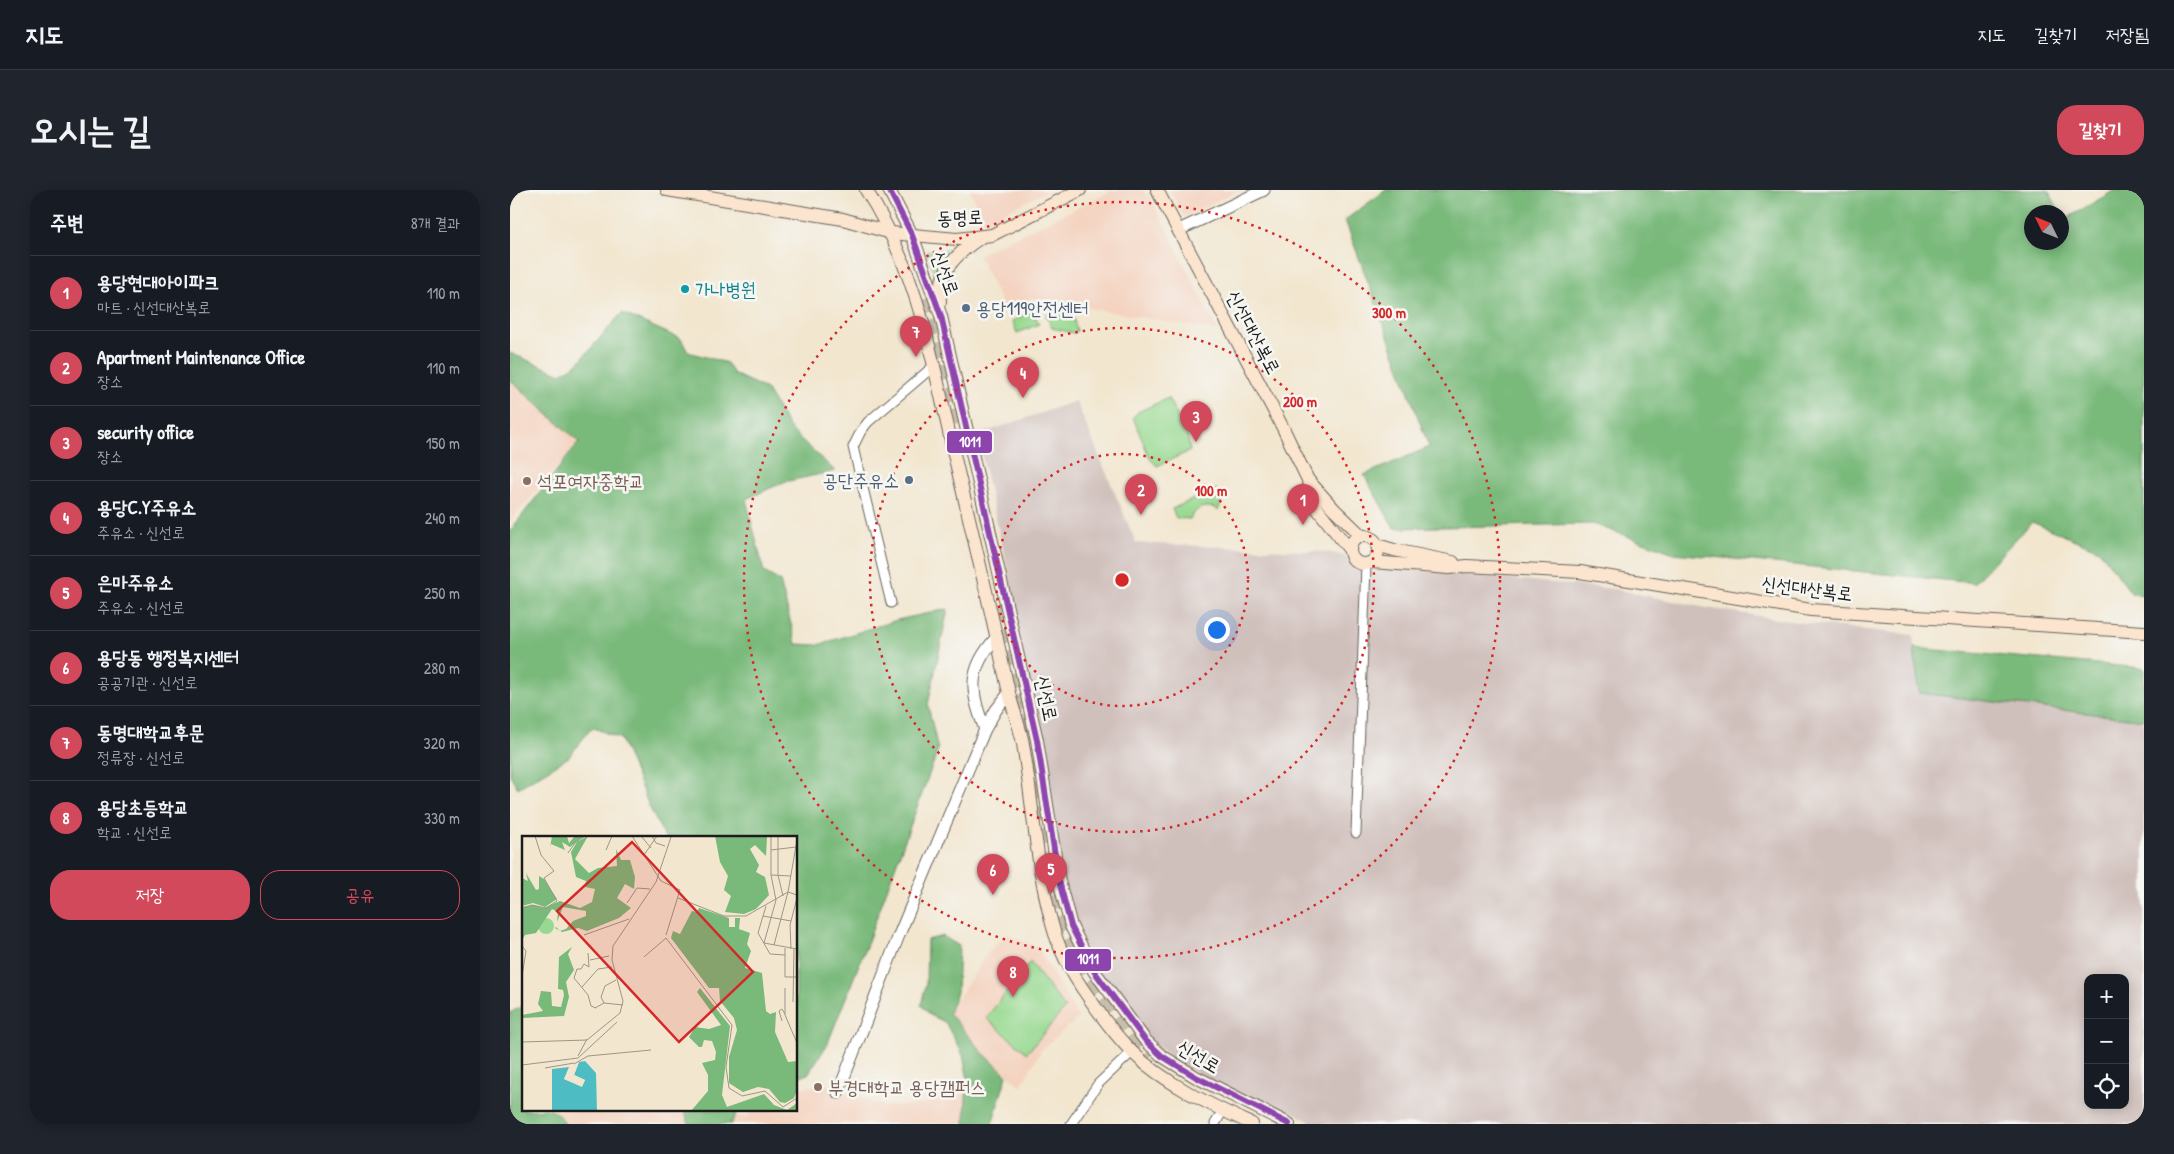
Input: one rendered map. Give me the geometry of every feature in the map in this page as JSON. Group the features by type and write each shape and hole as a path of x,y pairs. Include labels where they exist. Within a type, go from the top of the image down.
{"main road":[{"name":"동명로","path":"668,190 843,219 891,233 958,239 981,238 1011,227 1080,190"},
{"name":"신선로","path":"866,190 891,233 909,274 935,365 1009,693 1022,742 1042,876 1052,926 1065,958 1077,981 1101,1015 1132,1052 1154,1070 1223,1110 1252,1124"},
{"name":"신선로","path":"889,190 912,235 941,316 1033,723 1059,881 1071,926 1094,971 1145,1040 1164,1057 1220,1091 1289,1124"},
{"path":"1157,190 1179,230"},
{"name":"신선대산복로","path":"1179,230 1283,428 1308,480 1316,507 1349,549 1354,561 1449,568 1467,566 1580,572 1811,610 2144,632"},
{"path":"941,316 940,293 942,278 948,265 965,248 981,238"},
{"name":"신선대산복로","path":"1308,480 1362,536 1368,536 1377,545 1467,566"},
{"path":"1349,549 1356,538 1362,536"},
{"path":"1369,563 1378,551 1377,545"},
{"path":"1154,1070 1164,1057"}],"street":[{"path":"1179,230 1264,190"},
{"path":"891,603 854,447 861,431 868,422 935,365"},
{"path":"1356,833 1369,563"},
{"path":"985,729 975,699 975,668 987,647 997,637"},
{"path":"838,1093 899,935 985,729 1009,693"},
{"path":"1071,1124 1098,1084 1132,1052"},
{"path":"1215,1124 1223,1110"}],"shaded area":[{"path":"970,190 1049,190 985,222"},
{"path":"1114,190 1141,190 1150,197 1218,331 1033,298 1004,308 978,255"},
{"path":"1170,190 1239,190 1184,217"},
{"name":"석포여자중학교","path":"510,380 579,442 510,521"},
{"path":"1076,401 1136,543 1328,552 1389,567 1614,589 1707,608 1803,623 1913,635 1919,693 2144,720 2144,1124 1314,1124 1285,1108 1232,1092 1178,1063 1148,1038 1103,982 1072,924 1008,572 977,435"},
{"path":"1007,934 1039,949 1078,1018 1042,1049 1021,1086 983,1053 949,1013 987,953"},
{"name":"부경대학교 용당캠퍼스","path":"522,1059 522,1112 724,1112 746,1118 751,1112 798,1112 798,1088 828,1085 883,1106 919,1105 972,1089 979,1124 510,1124 510,1101"}],"green space":[{"path":"1386,190 2048,190 2056,205 2024,205 2024,250 2069,250 2069,217 2115,190 2144,190 2144,595 2132,594 2099,550 2032,522 1974,583 1674,553 1593,524 1394,528 1364,475 1429,447 1345,220"},
{"path":"953,249 935,276 927,251"},
{"path":"1033,311 1039,324 1017,333 1012,321"},
{"path":"622,313 681,339 688,352 727,363 734,374 766,389 791,430 835,471 784,482 746,499 764,572 780,581 796,644 818,645 897,620 948,609 928,705 938,750 864,952 827,1045 808,1074 798,1076 798,836 664,836 649,806 621,739 594,728 589,731 569,757 518,788 510,775 510,531 579,442 510,380 510,353 561,374 577,364"},
{"path":"1048,313 1073,317 1077,331 1074,333 1052,328 1046,315"},
{"path":"1168,398 1187,435 1190,451 1157,466 1150,459 1133,417 1138,412"},
{"path":"1216,489 1222,500 1218,511 1215,508 1203,507 1197,510 1190,519 1176,518 1172,509"},
{"path":"1914,648 2144,668 2144,720 1919,693"},
{"path":"943,936 959,946 957,992 949,1013 983,1053 1007,1075 992,1124 965,1124 967,1075 963,1055 945,1022 930,1015 921,1005 926,984 927,940"},
{"path":"1030,962 1065,1008 1027,1053 986,1018"},
{"path":"522,1006 522,1112 554,1112 565,1124 510,1124 510,1013"},
{"path":"685,1112 737,1112 731,1124 689,1124"}],"tunnel":[{"path":"922,299 958,444"},
{"path":"1001,605 1026,734"},
{"path":"1031,762 1050,857"},
{"path":"1057,894 1062,918 1071,943 1088,972 1135,1038 1154,1053"}],"transit line":[{"name":"1011","path":"889,190 912,235 941,316 1037,740 1059,881 1071,926 1094,971 1145,1040 1162,1056 1196,1077 1289,1124"}],"place":[{"name":"가나병원","path":"685,289"},
{"name":"용당119안전센터","path":"966,308"},
{"name":"동명대학교후문","path":"916,357"},
{"name":"용당C.Y주유소","path":"1023,398"},
{"name":"security office","path":"1196,442"},
{"name":"공단주유소","path":"909,480"},
{"name":"석포여자중학교","path":"527,481"},
{"name":"Apartment Maintenance Office","path":"1141,515"},
{"name":"용당현대아이파크","path":"1303,525"},
{"name":"은마주유소","path":"1051,894"},
{"name":"용당동 행정복지센터","path":"993,895"},
{"name":"용당초등학교","path":"1013,997"},
{"name":"부경대학교 용당캠퍼스","path":"818,1087"}]}
